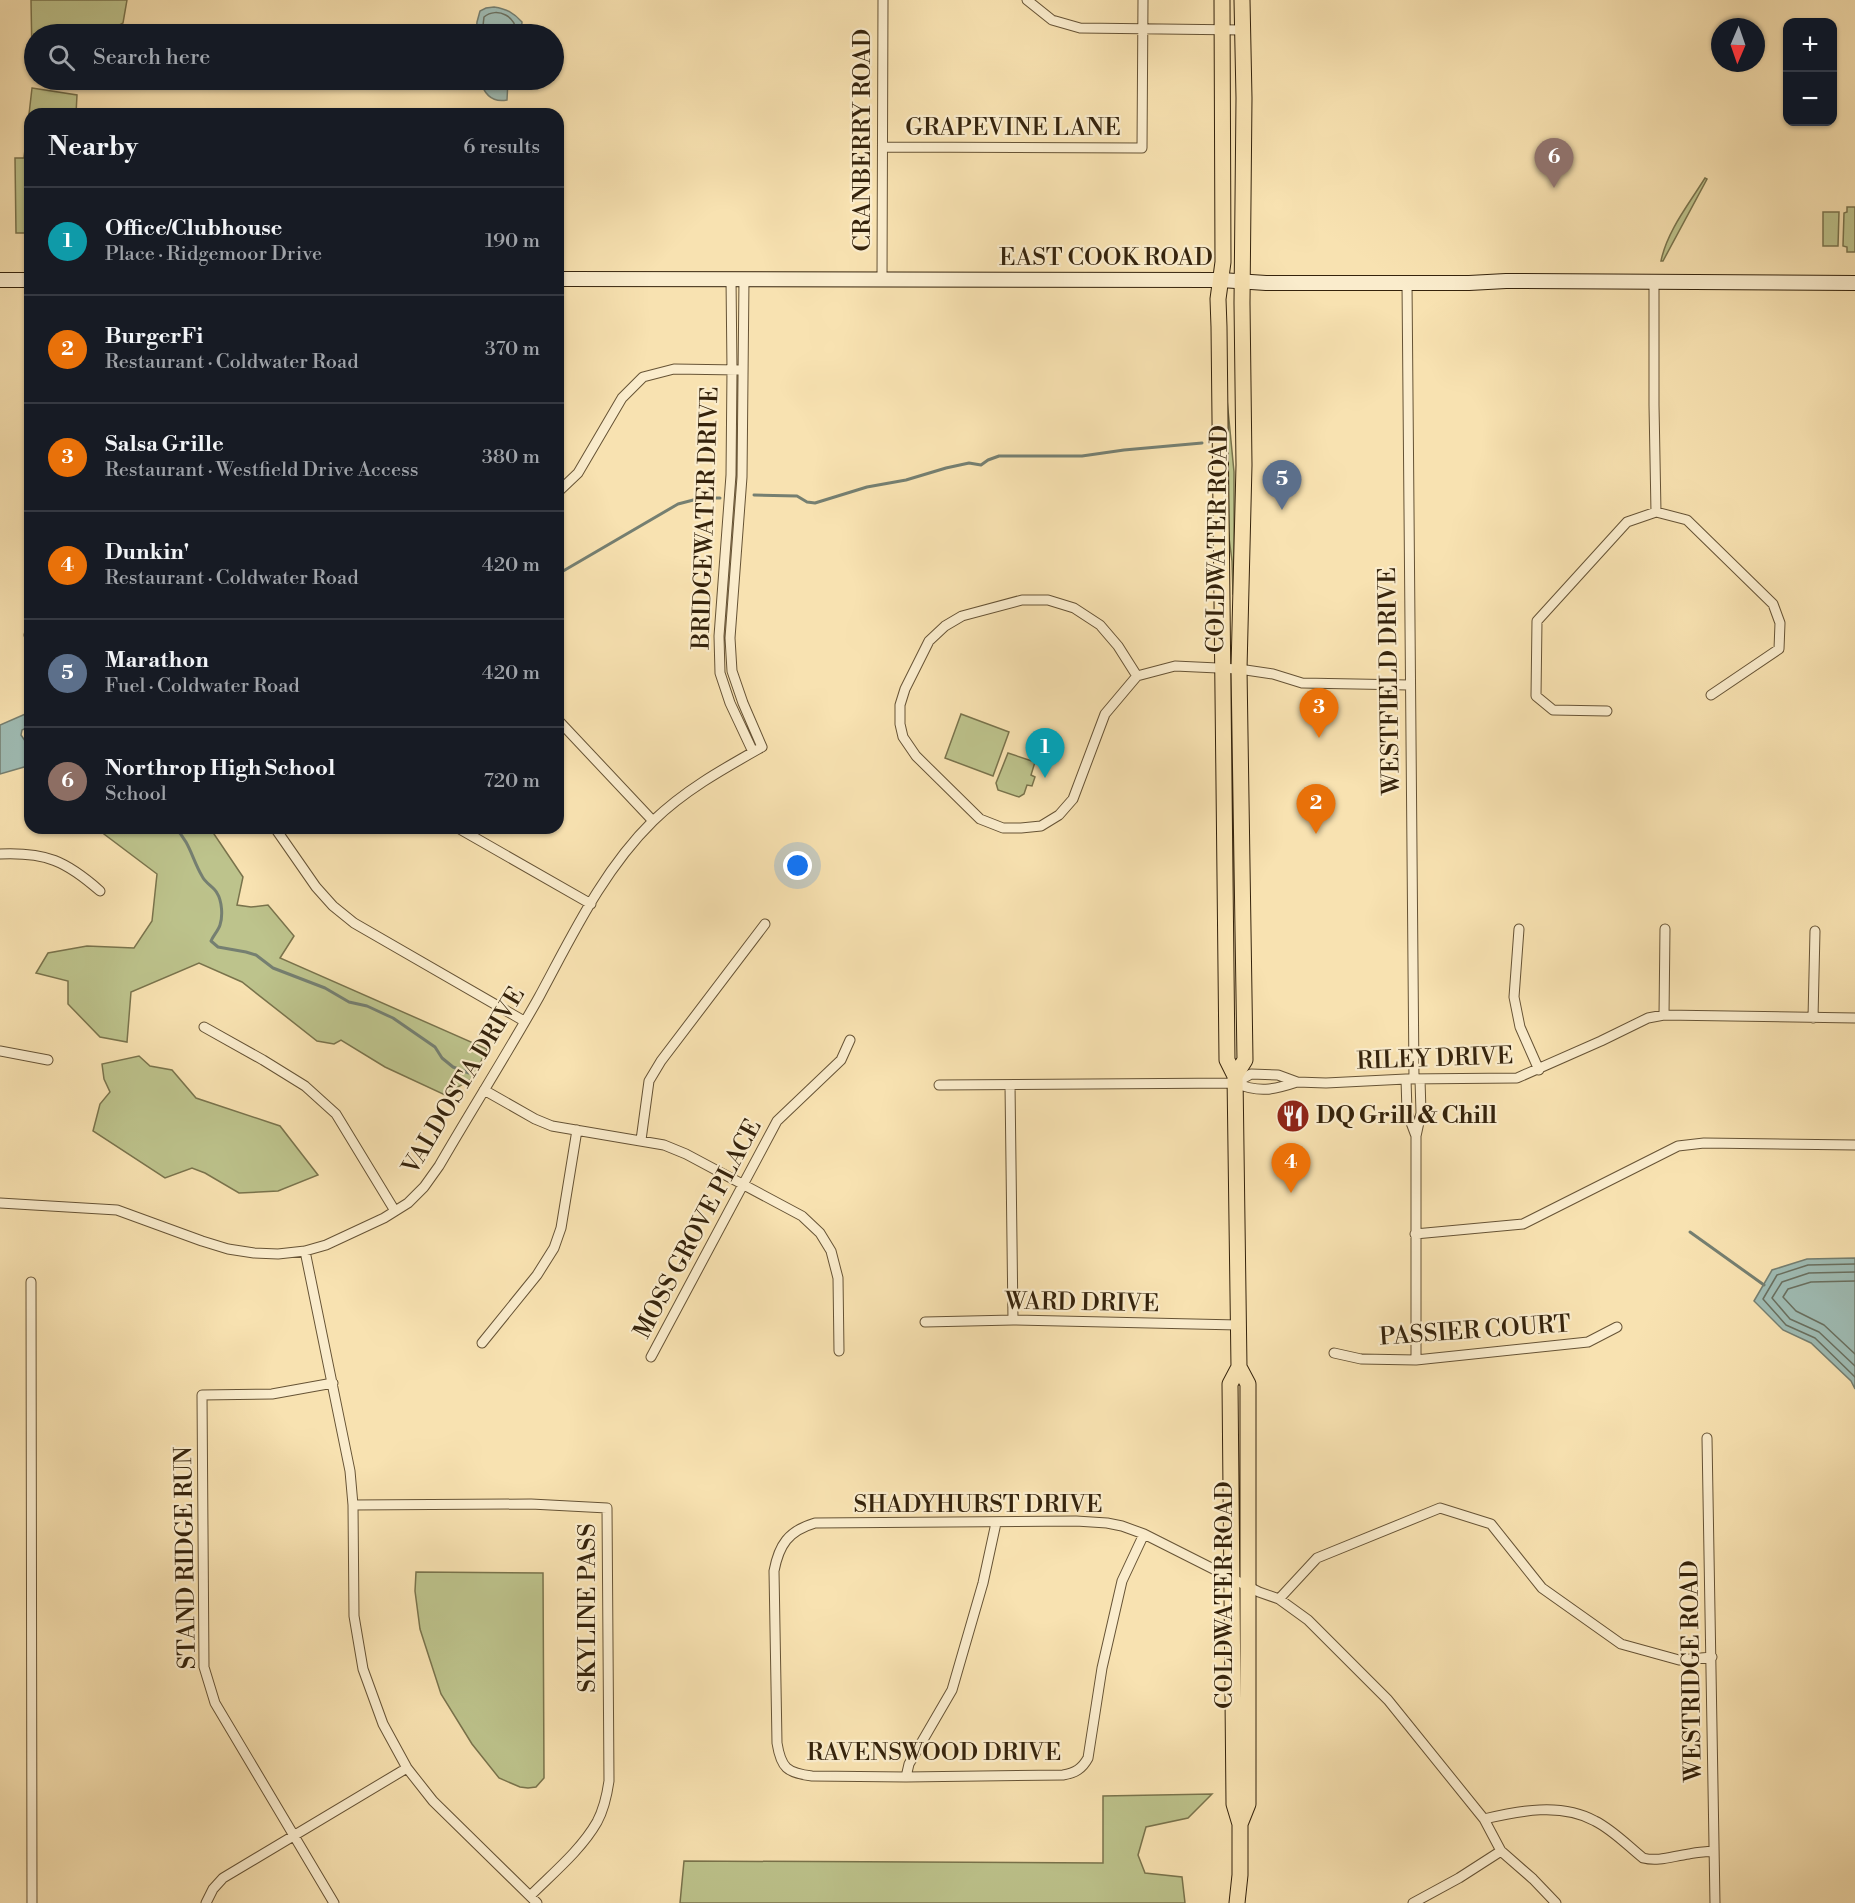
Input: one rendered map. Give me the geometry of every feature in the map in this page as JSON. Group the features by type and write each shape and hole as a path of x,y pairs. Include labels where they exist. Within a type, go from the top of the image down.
{"main road":[{"name":"COLDWATER ROAD","path":"1222,0 1223,250 1218,317 1227,1060 1235,1079 1239,1367 1248,1384 1248,1804 1240,1824"},
{"name":"COLDWATER ROAD","path":"1235,1079 1245,1060 1239,669 1244,465 1242,0"},
{"name":"EAST COOK ROAD","path":"564,279 1855,283"},
{"path":"0,280 24,280"},
{"name":"COLDWATER ROAD","path":"1237,1903 1240,1875 1240,1824 1234,1804 1230,1384 1239,1367"}],"street":[{"name":"CRANBERRY ROAD","path":"882,280 883,0"},
{"path":"1027,0 1052,20 1080,28 1243,30"},
{"path":"1143,0 1143,28"},
{"name":"GRAPEVINE LANE","path":"883,147 1143,148 1143,28"},
{"name":"BRIDGEWATER DRIVE","path":"738,279 732,370 731,475 719,636 720,673 730,703 757,750"},
{"name":"BRIDGEWATER DRIVE","path":"738,279 744,370 742,477 730,638 732,671 757,750"},
{"path":"1654,282 1656,512"},
{"name":"WESTFIELD DRIVE","path":"1407,283 1413,1079"},
{"path":"564,486 578,473 622,398 643,378 674,369 744,370"},
{"path":"1608,711 1553,710 1536,696 1537,621 1627,522 1656,512 1687,520 1773,604 1779,624 1779,649 1711,695"},
{"path":"1137,676 1118,646 1100,625 1074,608 1048,600 1022,600 962,616 945,626 929,641 905,689 900,705 903,737 916,756 980,819 1003,828 1021,828 1041,825 1059,815 1073,799 1105,714 1137,676 1175,666 1239,669 1273,674 1302,683 1409,685"},
{"path":"564,726 653,821"},
{"name":"VALDOSTA DRIVE","path":"0,1203 117,1210 228,1249 278,1254 305,1251 343,1238 395,1211 408,1203 424,1187 439,1166 591,904 628,849 653,821 683,796 714,774 757,750"},
{"path":"278,834 316,887 354,923 524,1021"},
{"path":"468,834 591,904"},
{"path":"0,854 39,855 62,863 81,874 99,891"},
{"path":"641,1140 649,1081 661,1061 765,924"},
{"path":"1519,929 1514,997 1520,1027 1539,1070"},
{"path":"1664,1015 1665,929"},
{"path":"1813,1018 1815,931"},
{"name":"RILEY DRIVE","path":"939,1085 1235,1079 1251,1074 1278,1075 1297,1082 1326,1083 1517,1078 1539,1070 1648,1018 1664,1015 1855,1018"},
{"path":"204,1027 305,1086 336,1114 395,1211"},
{"name":"MOSS GROVE PLACE","path":"651,1357 777,1121 841,1060 850,1040"},
{"path":"0,1052 48,1060"},
{"name":"RILEY DRIVE","path":"1235,1079 1251,1090 1276,1089 1297,1082"},
{"path":"1413,1079 1407,1112 1416,1136"},
{"path":"1413,1079 1421,1113 1416,1136 1414,1234 1416,1360"},
{"path":"1010,1085 1013,1320"},
{"path":"484,1090 552,1126 664,1144 801,1216 820,1233 831,1251 838,1278 839,1351"},
{"path":"482,1343 537,1275 554,1248 561,1228 578,1131"},
{"path":"1414,1234 1523,1224 1678,1146 1704,1143 1855,1145"},
{"path":"305,1251 350,1471 353,1505 354,1616 363,1669 383,1724 407,1768 433,1801 534,1899"},
{"path":"31,1282 32,1903"},
{"name":"WARD DRIVE","path":"925,1322 1013,1320 1238,1325"},
{"name":"PASSIER COURT","path":"1334,1353 1361,1359 1416,1360 1588,1342 1617,1327"},
{"name":"STAND RIDGE RUN","path":"333,1383 272,1394 202,1395 204,1667 215,1703 334,1903"},
{"name":"WESTRIDGE ROAD","path":"1707,1438 1715,1903"},
{"name":"SKYLINE PASS","path":"353,1505 532,1504 607,1508 609,1781 606,1800 597,1821 580,1845 534,1899"},
{"path":"1279,1599 1317,1558 1440,1508 1491,1524 1542,1588 1621,1644 1679,1660 1712,1658"},
{"name":"SHADYHURST DRIVE","path":"784,1766 779,1759 777,1743 773,1591 777,1556 788,1538 804,1526 815,1523 1076,1521 1107,1523 1144,1534 1204,1565 1279,1599 1308,1620 1388,1700 1484,1819 1501,1851"},
{"path":"906,1778 909,1764 952,1690 983,1583 996,1523"},
{"name":"RAVENSWOOD DRIVE","path":"784,1766 799,1774 812,1776 906,1778 1073,1773 1083,1766 1091,1745 1102,1668 1122,1581 1144,1534"},
{"path":"206,1903 213,1889 223,1878 407,1768"},
{"path":"1484,1819 1520,1810 1569,1812 1594,1820 1643,1858 1662,1859 1689,1853 1714,1851"},
{"path":"1413,1903 1459,1878 1501,1851 1556,1903"}],"green space":[{"path":"31,0 127,0 121,24 31,24"},
{"path":"32,90 77,95 76,108 30,108"},
{"path":"15,158 24,158 24,233 16,233"},
{"path":"1705,178 1707,179 1661,261 1673,228"},
{"path":"1847,207 1855,207 1855,252 1847,252 1847,247 1843,246 1844,213 1847,212"},
{"path":"1823,212 1839,212 1838,246 1823,246"},
{"path":"1226,389 1234,472 1234,594 1227,522"},
{"path":"961,714 1009,732 993,776 945,758"},
{"path":"1008,753 1035,762 1031,775 1035,777 1032,786 1027,785 1024,794 1019,797 998,790 996,783"},
{"path":"104,834 214,834 243,877 237,905 251,907 268,905 294,936 280,958 487,1049 473,1078 445,1095 385,1067 341,1040 334,1044 317,1041 242,982 199,963 131,992 127,1042 100,1037 68,1004 68,981 36,973 48,953 87,946 134,948 152,921 157,874"},
{"path":"139,1056 150,1066 172,1070 196,1098 280,1126 318,1175 278,1191 239,1193 192,1168 165,1178 93,1131 100,1104 110,1092 104,1079 102,1064"},
{"path":"416,1572 543,1573 544,1778 536,1787 520,1787 499,1778 472,1744 441,1694 420,1629 415,1591"},
{"path":"1212,1794 1188,1818 1146,1827 1138,1855 1145,1873 1182,1877 1185,1903 680,1903 684,1861 1103,1863 1103,1796"}],"water":[{"path":"486,8 506,10 519,19 522,24 477,24 480,11"},
{"path":"485,90 508,90 507,100 497,100 489,96"},
{"path":"24,715 24,729 21,735 24,739 24,767 0,774 0,725"},
{"path":"1855,1258 1855,1389 1851,1381 1811,1343 1783,1330 1754,1301 1772,1270 1807,1259"}],"waterway":[{"path":"754,495 797,496 807,502 815,503 867,487 906,480 946,468 969,463 981,465 999,456 1082,456 1202,443"},
{"path":"564,570 678,504 701,498 720,498"},
{"path":"181,834 203,878 219,896 222,909 221,921 211,941 218,947 256,955 273,968 325,988 349,1002 367,1006 393,1018 435,1047 442,1058 453,1067 469,1073"},
{"path":"1690,1232 1764,1285"}],"place":[{"name":"Northrop High School","path":"1554,188"},
{"name":"Marathon","path":"1282,510"},
{"name":"Salsa Grille","path":"1319,738"},
{"name":"Office/Clubhouse","path":"1045,778"},
{"name":"BurgerFi","path":"1316,834"},
{"name":"DQ Grill & Chill","path":"1293,1116"},
{"name":"Dunkin'","path":"1291,1193"}]}
